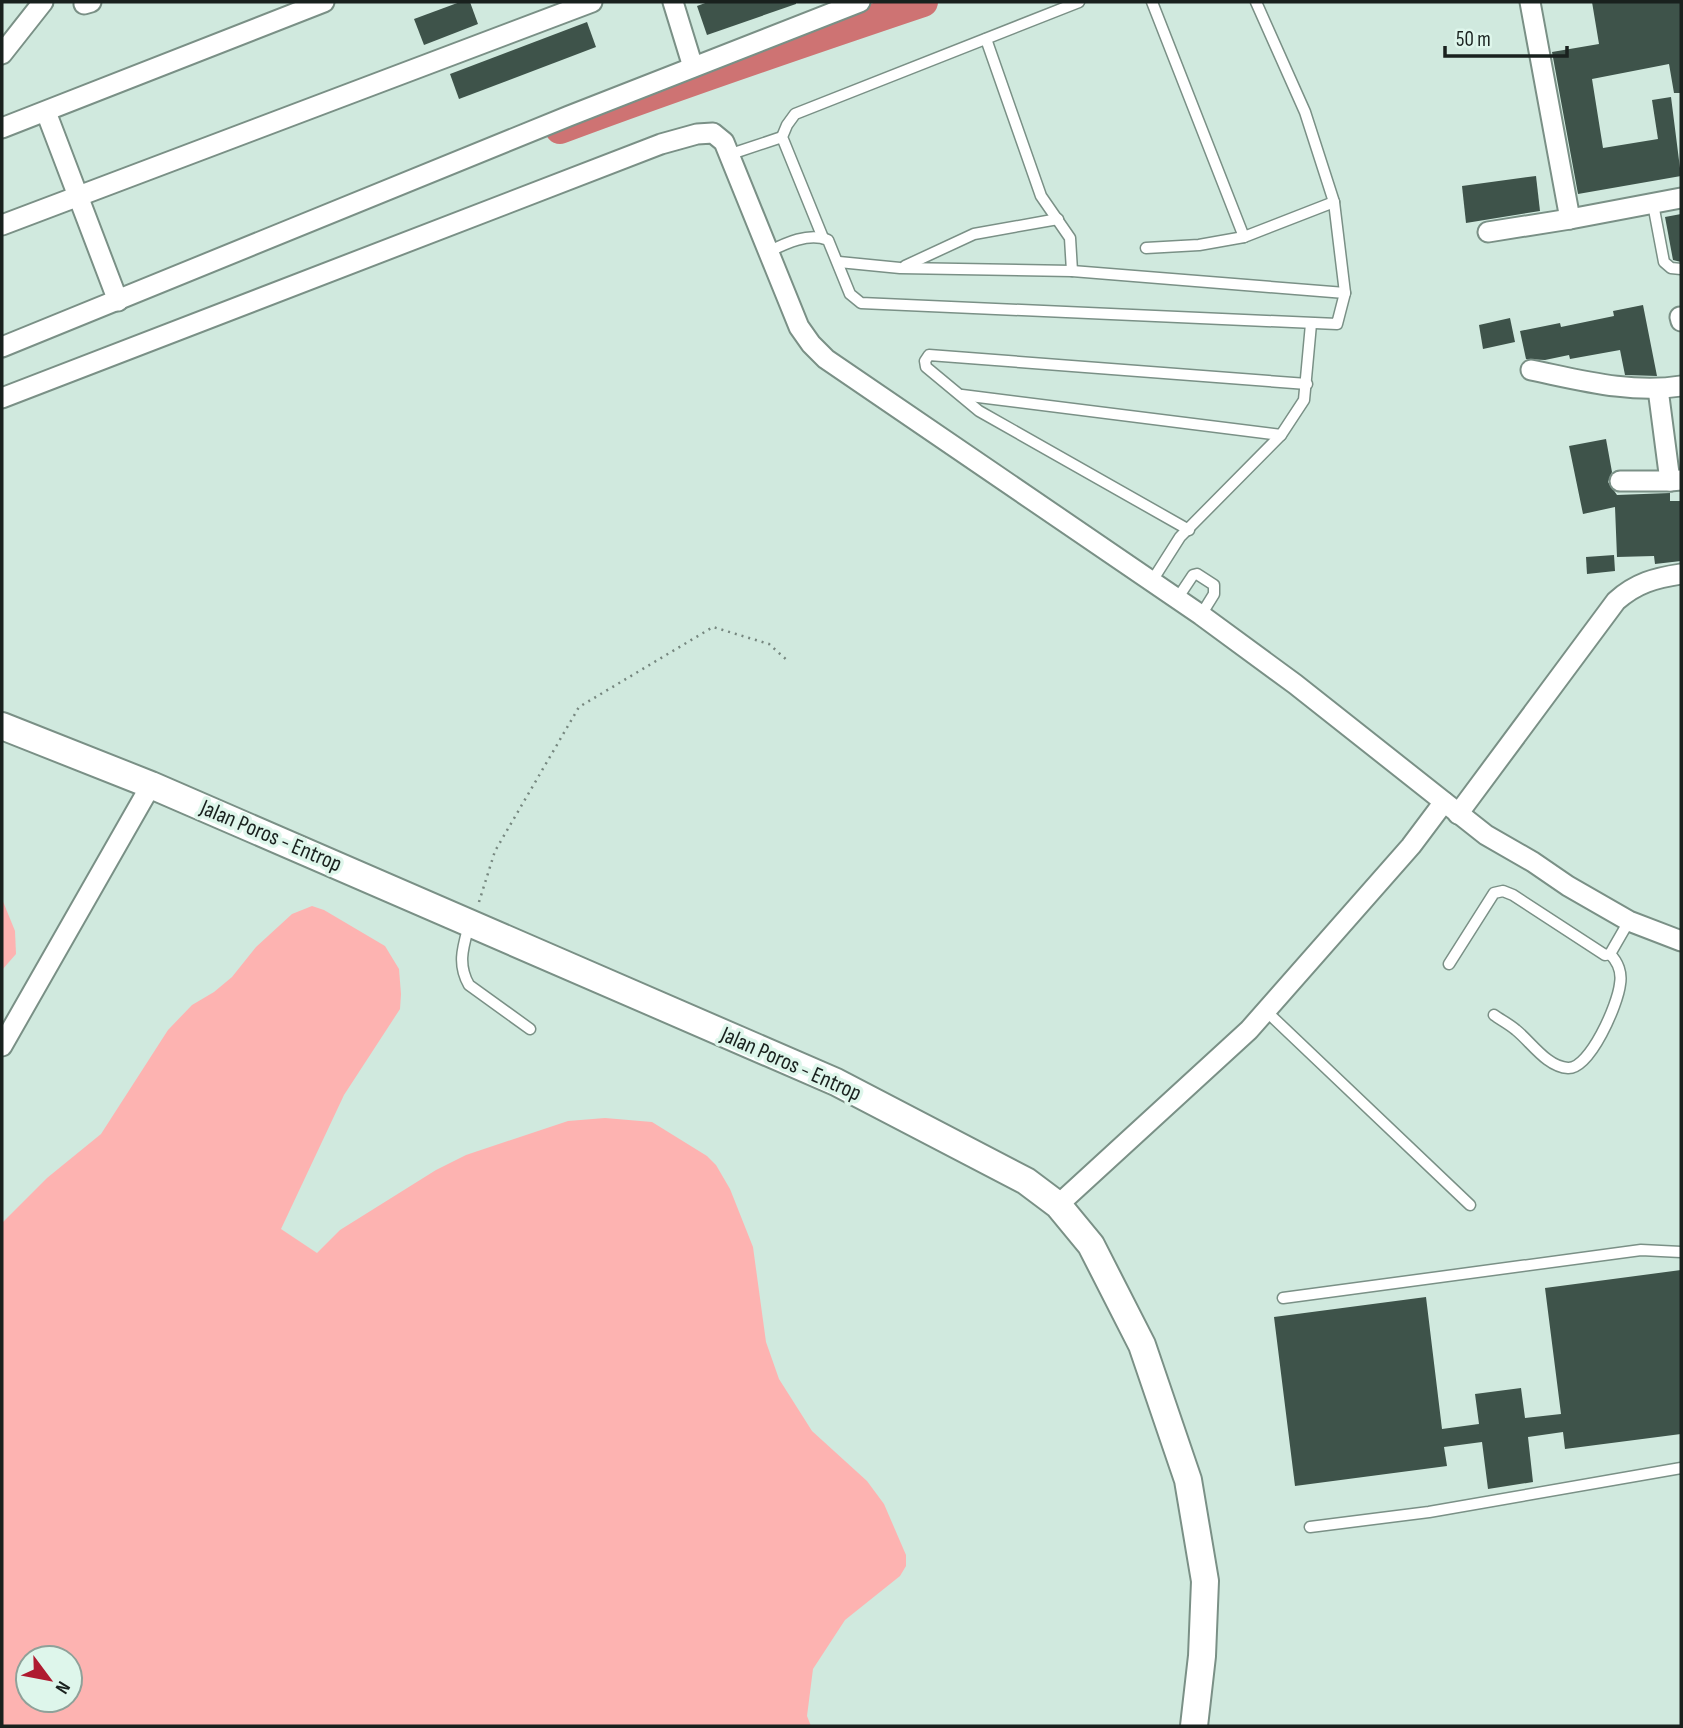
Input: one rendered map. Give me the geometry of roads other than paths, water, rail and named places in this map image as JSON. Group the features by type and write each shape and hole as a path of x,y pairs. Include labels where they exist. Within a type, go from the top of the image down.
{"main road":[{"name":"Jalan Poros - Entrop","path":"2,726 151,785 470,921 836,1082 1026,1181 1058,1205 1091,1245 1142,1345 1188,1480 1205,1581 1202,1656 1194,1726"}],"street":[{"path":"2,54 43,2"},
{"path":"2,128 324,2"},
{"path":"2,225 592,2"},
{"path":"673,2 693,67"},
{"path":"2,346 860,2"},
{"path":"1530,2 1570,219"},
{"path":"46,113 118,300"},
{"path":"2,398 661,144 697,134 713,133 737,152 799,327 811,344 827,359 1201,615 1460,804 1486,835 1629,921 1681,941"},
{"path":"1488,232 1681,198"},
{"path":"1531,370 1605,384 1658,389 1681,386"},
{"path":"1620,481 1676,480 1658,389"},
{"path":"1058,1205 1107,1158 1178,1097 1266,1011 1411,846 1460,804 1616,601 1631,588 1644,582 1658,577 1681,575"},
{"path":"2,1046 151,785"}],"lane":[{"path":"737,152 782,138 795,114 1079,2"},
{"path":"1152,2 1244,237"},
{"path":"772,249 818,236 828,240 850,293 861,303 1337,324 1345,293 1334,202 1305,112 1256,2"},
{"path":"986,39 1041,195 1070,237 1072,271"},
{"path":"782,138 823,238"},
{"path":"1146,248 1199,245 1244,237 1334,202"},
{"path":"1653,204 1664,262 1671,268 1681,269"},
{"path":"900,268 974,234 1058,219"},
{"path":"839,262 900,268 1072,271 1345,293"},
{"path":"1152,581 1180,537 1280,435 1304,400 1311,324"},
{"path":"1189,530 979,411 926,367 925,361 929,355 1307,384"},
{"path":"960,395 1280,435"},
{"path":"1177,599 1193,575 1197,574 1214,585 1214,594 1201,615"},
{"path":"1449,964 1494,893 1503,891 1600,953 1611,954 1616,959 1621,982 1617,998 1604,1027 1581,1065 1561,1067 1535,1049 1518,1031 1493,1015"},
{"path":"470,921 460,955 463,975 469,985 530,1029"},
{"path":"1611,954 1629,921"},
{"path":"1266,1011 1470,1205"},
{"path":"1283,1298 1629,1251 1681,1252"},
{"path":"1310,1527 1429,1512 1681,1468"}],"waterway":[{"path":"560,129 923,2"}]}
